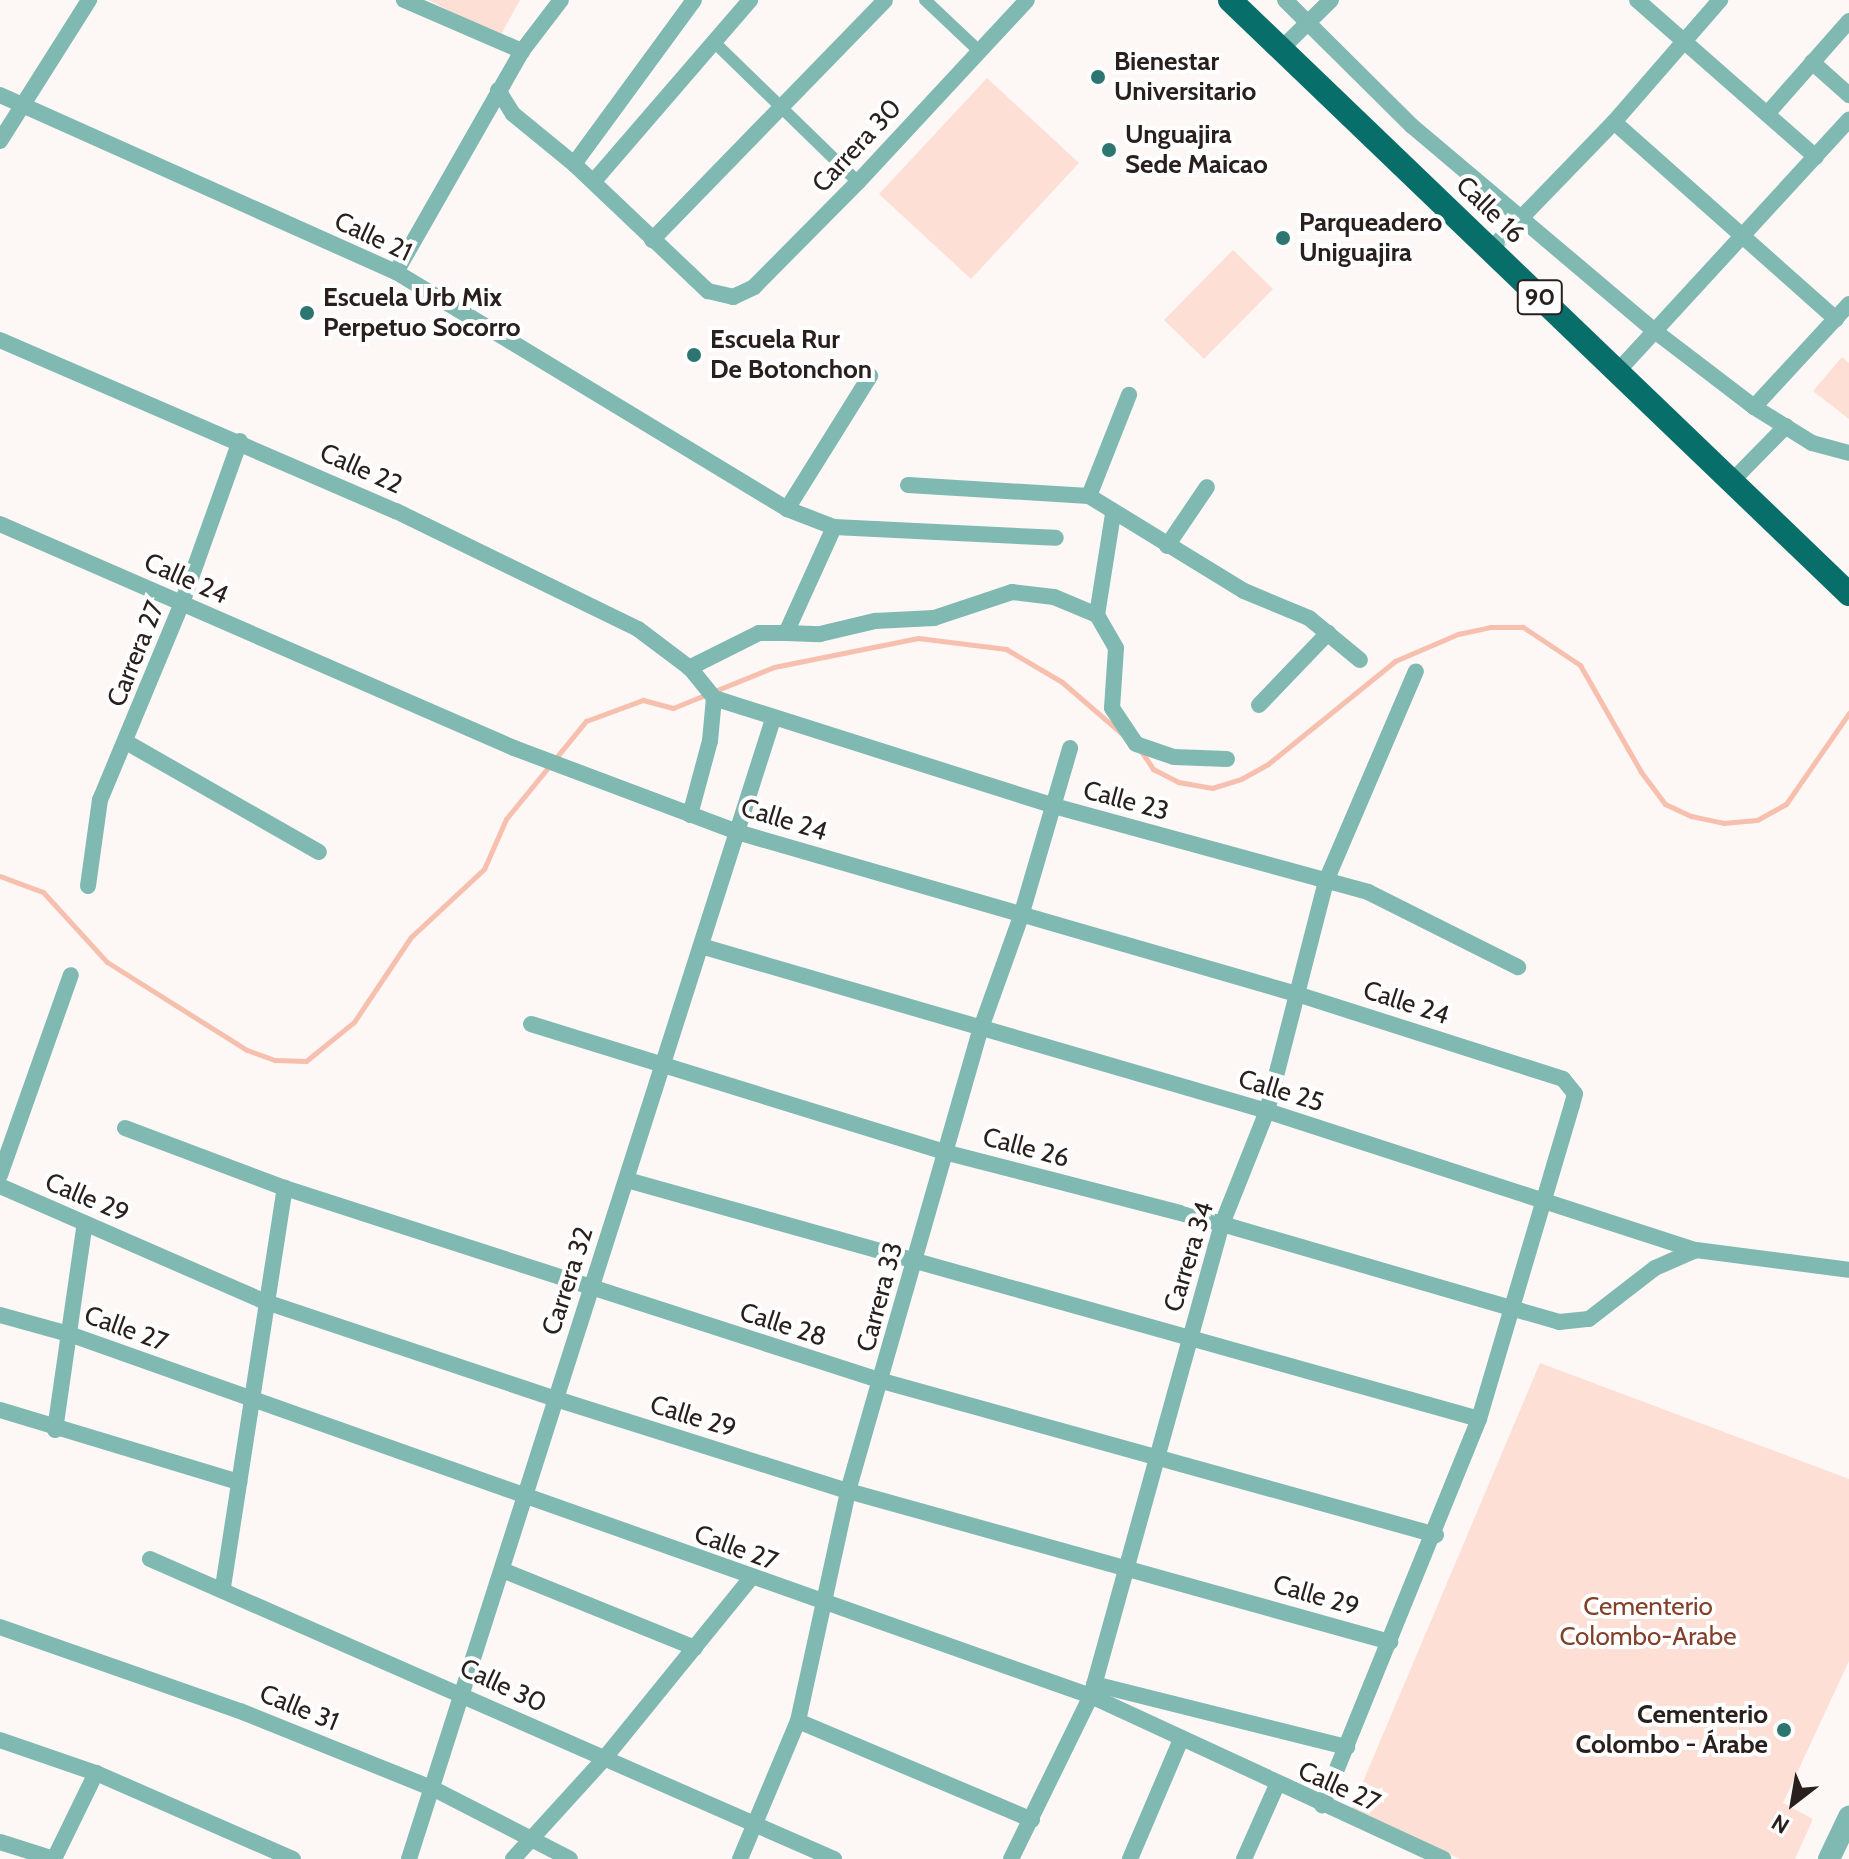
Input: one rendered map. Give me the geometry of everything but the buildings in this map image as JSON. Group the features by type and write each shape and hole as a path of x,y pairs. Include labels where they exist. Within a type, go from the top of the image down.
{"highway":[{"name":"Calle 16","path":"1230,0 1849,594"}],"street":[{"path":"0,141 89,0"},
{"path":"404,0 522,51"},
{"path":"396,272 498,90 522,51 561,0"},
{"path":"594,181 750,0"},
{"path":"498,90 513,114 594,181 652,240 885,0"},
{"path":"925,0 978,50"},
{"name":"Carrera 30","path":"652,240 708,291 733,297 754,287 858,182 1027,0"},
{"path":"1285,0 1412,126 1519,220 1656,332 1754,407 1812,443 1848,453"},
{"path":"1281,49 1310,24 1331,0"},
{"path":"1637,0 1816,157"},
{"path":"1490,250 1614,122 1720,0"},
{"path":"574,164 691,1"},
{"path":"1767,114 1849,21"},
{"path":"713,41 858,182"},
{"path":"1812,62 1849,95"},
{"name":"Calle 21","path":"0,95 396,272 787,509 834,527 1056,538"},
{"path":"1617,372 1849,120"},
{"path":"1614,122 1836,319"},
{"path":"1754,407 1849,304"},
{"name":"Calle 22","path":"0,340 240,441 638,629 689,668 714,698"},
{"path":"787,509 870,376"},
{"path":"1089,496 1129,395"},
{"path":"1732,481 1786,426"},
{"name":"Carrera 27","path":"88,886 100,800 182,603 240,441"},
{"path":"908,485 1089,496 1167,546 1328,633 1360,660"},
{"path":"1167,546 1207,487"},
{"path":"1097,615 1113,514"},
{"name":"Calle 24","path":"0,524 514,748 737,832 1300,995 1563,1079 1575,1094 1546,1198"},
{"path":"786,633 834,527"},
{"path":"689,668 759,633 820,634 875,621 934,618 1012,592 1054,597 1097,615 1116,648 1112,708 1136,744 1174,757 1227,759"},
{"path":"1259,705 1328,633"},
{"name":"Carrera 34","path":"1011,1859 1093,1690 1222,1224 1267,1111 1300,995 1326,881 1416,671"},
{"path":"690,815 710,741 714,698"},
{"name":"Calle 23","path":"714,698 1054,806 1326,881 1406,907 1518,967"},
{"name":"Carrera 32","path":"409,1859 627,1180 660,1064 773,719"},
{"path":"126,742 319,852"},
{"name":"Carrera 33","path":"740,1859 798,1721 826,1606 848,1491 882,1381 913,1260 948,1153 981,1028 1021,916 1070,748"},
{"name":"Calle 25","path":"701,946 1267,1111 1546,1198 1696,1250 1849,1270"},
{"path":"0,1175 71,975"},
{"name":"Calle 26","path":"531,1024 948,1153 1222,1224 1559,1322 1589,1319 1655,1268 1696,1250"},
{"name":"Calle 28","path":"125,1128 285,1188 882,1381 1436,1535"},
{"path":"627,1180 1479,1419"},
{"name":"Calle 29","path":"0,1186 266,1302 556,1399 848,1491 1390,1642"},
{"path":"223,1587 285,1188"},
{"path":"1322,1805 1436,1535 1479,1419 1546,1198"},
{"path":"55,1430 72,1335 85,1223"},
{"name":"Calle 27","path":"0,1315 72,1335 826,1606 1093,1690 1180,1742 1322,1805 1408,1852 1443,1859"},
{"path":"0,1410 55,1430 239,1482"},
{"name":"Calle 30","path":"150,1559 223,1587 463,1693 603,1760 834,1859"},
{"path":"502,1570 695,1648"},
{"path":"513,1859 603,1760 750,1579"},
{"name":"Calle 31","path":"0,1627 240,1711 432,1788 570,1859"},
{"path":"1093,1690 1347,1747"},
{"path":"798,1721 1032,1820"},
{"path":"0,1740 96,1773 293,1859"},
{"path":"1130,1859 1180,1742"},
{"path":"0,1842 54,1859 96,1773"},
{"path":"1244,1859 1277,1785"},
{"path":"1829,1859 1849,1817"}],"green space":[{"path":"429,0 520,0 499,38"},
{"path":"987,78 1079,163 971,279 879,194"},
{"path":"1233,250 1273,289 1204,359 1164,320"},
{"path":"1842,357 1849,363 1849,419 1813,391"},
{"name":"Cementerio Colombo-Arabe","path":"1540,1363 1849,1479 1849,1661 1783,1803 1813,1819 1795,1859 1460,1859 1351,1810"}],"waterway":[{"path":"1141,751 1153,769 1178,782 1212,788 1241,779 1268,764 1395,661 1458,634 1490,627 1523,627 1580,665 1641,772 1665,804 1691,816 1723,823 1757,820 1786,804 1849,713"},
{"path":"0,876 43,892 107,962 247,1050 275,1060 306,1061 354,1022 411,937 484,869 506,819 586,721 643,700 673,708 774,667 918,638 1006,649 1062,682 1122,734"}],"place":[{"name":"Bienestar Universitario","path":"1098,77"},
{"name":"Unguajira Sede Maicao","path":"1109,150"},
{"name":"Parqueadero Uniguajira","path":"1283,238"},
{"name":"Escuela Urb Mix Perpetuo Socorro","path":"307,313"},
{"name":"Escuela Rur De Botonchon","path":"694,355"},
{"name":"Cementerio Colombo - Árabe","path":"1784,1730"}]}
